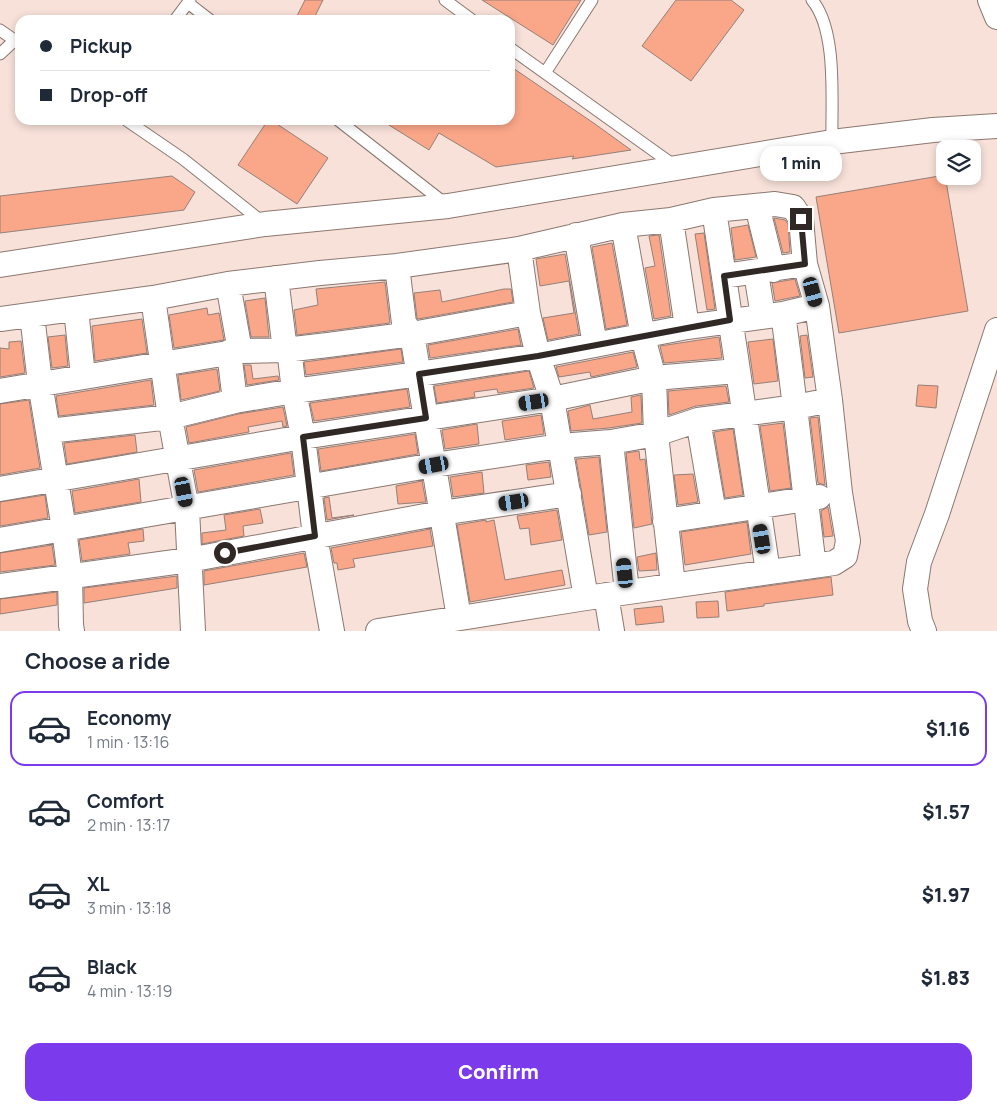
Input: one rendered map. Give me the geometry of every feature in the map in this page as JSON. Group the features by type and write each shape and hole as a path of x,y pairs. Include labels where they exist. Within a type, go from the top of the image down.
{"street":[{"path":"990,0 997,17"},
{"path":"0,265 266,224 448,206 832,142 932,130 997,126"},
{"path":"0,319 76,310 228,284 397,266 519,248 623,225 671,220 714,210 786,204 793,206 801,219 805,264 816,306 848,541 846,556 840,560 814,566 606,595 378,631"},
{"path":"758,206 764,271 796,407 805,500 814,566"},
{"path":"714,210 768,572"},
{"path":"671,220 686,327"},
{"path":"623,225 643,337 654,378 656,434 673,586"},
{"path":"576,235 595,344"},
{"path":"519,248 528,313 538,356 552,399 569,494 606,595 612,631"},
{"path":"724,276 805,264"},
{"path":"397,266 404,323 412,334 459,618"},
{"path":"276,278 285,350 290,357 294,391 303,437 315,536 332,631"},
{"path":"228,284 235,352 235,402"},
{"path":"153,298 170,417 187,509 194,631"},
{"path":"49,431 170,417 294,391 538,356 595,344 643,337 686,327 773,315 816,306"},
{"path":"76,310 83,376"},
{"path":"0,391 235,352 285,350 412,334 528,313"},
{"path":"32,315 40,383 64,529 70,577 72,631"},
{"path":"924,631 920,621 915,589 918,562 950,476 997,330"},
{"path":"0,489 303,437 552,399 654,378 737,371"},
{"path":"0,540 434,465 560,446 611,442 656,434 698,420 796,407 830,400"},
{"path":"698,420 714,513"},
{"path":"606,595 611,442"},
{"path":"665,521 840,493"},
{"path":"0,586 189,560 442,513 569,494"}],"lane":[{"path":"545,73 592,0"},
{"path":"812,0 817,6 828,34 832,142"},
{"path":"448,1 466,15"},
{"path":"179,15 189,2 204,15"},
{"path":"0,30 15,41"},
{"path":"0,54 15,43"},
{"path":"515,52 677,168"},
{"path":"133,125 183,159 266,224"},
{"path":"344,125 448,206"}],"building":[{"path":"305,0 323,0 316,15 298,15"},
{"path":"482,0 581,0 553,45 515,21 515,15 506,15"},
{"path":"676,0 731,0 744,10 691,81 642,46"},
{"path":"515,69 631,150 572,159 574,156 496,167 439,133 429,150 389,125 515,125"},
{"path":"265,125 278,125 328,158 297,204 238,165"},
{"path":"172,176 195,192 184,210 0,233 0,196"},
{"path":"936,177 936,185 947,185 968,311 839,333 816,197"},
{"path":"774,218 785,220 788,224 790,252 783,253"},
{"path":"748,225 756,257 735,260 731,228"},
{"path":"704,233 715,309 707,310 695,234"},
{"path":"659,235 671,316 654,319 645,268 655,266 649,236"},
{"path":"612,243 627,325 606,329 592,247"},
{"path":"565,254 579,334 548,340 543,318 574,313 569,281 540,286 536,259"},
{"path":"795,279 800,296 775,301 772,283"},
{"path":"385,282 390,323 297,335 294,310 318,305 316,289"},
{"path":"511,289 513,302 417,318 414,293 440,290 442,302"},
{"path":"265,298 269,337 251,337 245,301"},
{"path":"207,308 208,315 219,313 224,340 174,348 169,315"},
{"path":"142,319 147,353 95,361 92,326"},
{"path":"518,329 521,345 430,358 428,345"},
{"path":"65,335 68,366 52,368 48,337"},
{"path":"807,335 813,377 805,378 800,336"},
{"path":"719,337 722,358 664,363 660,346"},
{"path":"773,339 778,381 754,384 748,342"},
{"path":"21,341 25,373 0,377 0,348 9,349 9,342"},
{"path":"401,349 403,362 306,375 304,362"},
{"path":"633,352 637,367 591,377 590,372 559,377 556,367"},
{"path":"244,365 251,365 253,379 278,376 279,380 247,385"},
{"path":"217,369 220,391 181,400 178,375"},
{"path":"529,371 534,388 498,393 497,389 474,392 475,397 437,403 434,386"},
{"path":"151,380 154,405 59,416 56,396"},
{"path":"918,385 938,386 936,408 916,406"},
{"path":"726,386 729,402 696,406 669,415 668,391"},
{"path":"407,389 410,407 314,421 310,403"},
{"path":"641,395 642,423 571,431 568,411 590,405 593,419 632,412 631,397"},
{"path":"29,400 40,468 0,475 0,404"},
{"path":"283,407 287,426 283,427 282,421 248,427 249,432 189,443 186,427 238,414"},
{"path":"541,415 544,434 505,440 502,421"},
{"path":"818,417 825,485 818,483 810,418"},
{"path":"783,423 791,488 770,491 760,426"},
{"path":"477,424 479,444 445,449 442,430"},
{"path":"733,429 743,495 725,498 714,432"},
{"path":"415,434 418,454 321,471 318,449"},
{"path":"135,435 137,452 67,464 64,443"},
{"path":"639,451 640,460 645,459 652,524 634,528 626,453"},
{"path":"291,453 294,475 198,492 194,470"},
{"path":"599,457 607,532 589,535 576,459"},
{"path":"549,462 551,477 528,480 526,465"},
{"path":"482,472 484,493 453,497 450,477"},
{"path":"693,474 698,502 678,505 674,475"},
{"path":"139,479 141,502 75,513 72,491"},
{"path":"422,481 426,502 398,504 396,486"},
{"path":"45,495 48,518 0,526 0,502"},
{"path":"329,497 332,518 354,515 327,520 324,498"},
{"path":"828,507 833,536 824,537 821,511"},
{"path":"260,509 263,523 243,526 244,536 202,544 202,533 226,530 224,515"},
{"path":"557,510 562,540 531,545 529,528 520,529 517,516"},
{"path":"486,520 486,522 494,520 505,580 562,570 565,585 470,602 457,525"},
{"path":"747,522 751,554 685,565 681,532"},
{"path":"143,529 144,541 128,543 130,554 82,561 79,540"},
{"path":"430,529 433,546 353,559 355,567 338,570 337,563 334,563 331,548"},
{"path":"52,545 55,565 0,572 0,553"},
{"path":"304,553 307,567 204,585 204,571"},
{"path":"656,553 657,570 639,571 637,557"},
{"path":"177,576 177,588 84,603 84,588"},
{"path":"831,577 833,595 727,611 725,592"},
{"path":"57,592 57,605 0,614 0,599"},
{"path":"718,601 719,617 697,618 696,602"},
{"path":"662,606 664,622 636,625 634,609"}],"route":[{"path":"225,553 315,536 303,437 426,418 419,374 538,356 730,320 724,276 756,273 805,264 801,219"}]}
